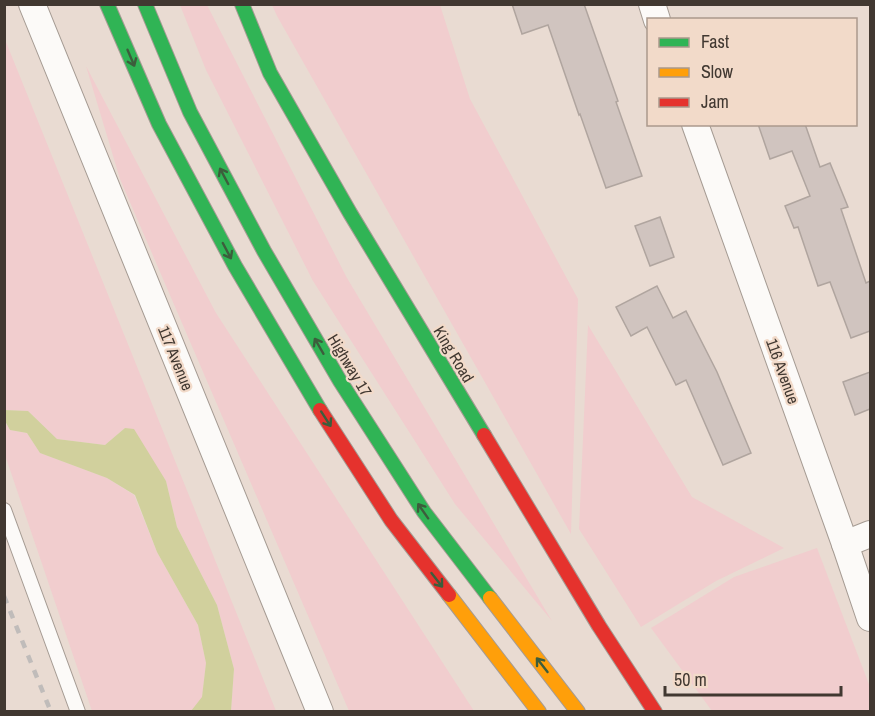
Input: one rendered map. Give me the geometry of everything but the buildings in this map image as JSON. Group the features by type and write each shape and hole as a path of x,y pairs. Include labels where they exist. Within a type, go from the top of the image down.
{"main road":[{"path":"107,4 159,124 235,266 312,397 391,520 539,711"},
{"name":"Highway 17","path":"145,4 190,112 264,251 340,381 423,512 578,711"},
{"name":"King Road","path":"242,4 270,72 350,213 599,626 655,711"}],"street":[{"name":"117 Avenue","path":"32,4 320,711"},
{"name":"116 Avenue","path":"696,126 870,618"},
{"path":"845,544 870,534"}],"lane":[{"path":"4,510 78,711"}],"shaded area":[{"path":"180,5 207,5 347,278 552,621 455,504 313,281 206,70"},
{"path":"272,5 440,5 470,99 578,299 571,534 277,16"},
{"path":"4,37 276,711 231,711 234,669 217,605 177,527 166,481 125,428 105,445 57,439 28,411 5,410"},
{"path":"86,66 216,313 474,711 349,711 120,179"},
{"path":"588,325 692,497 784,548 716,581 641,627 579,529"},
{"path":"4,410 28,411 57,439 105,445 125,428 134,429 166,481 177,527 217,605 234,669 231,711 191,711 202,697 206,663 198,625 157,552 135,495 107,478 40,453 27,433 10,430 5,421"},
{"path":"4,421 10,430 27,433 40,453 107,478 134,495 157,552 198,625 206,663 202,698 191,711 92,711 5,455"},
{"path":"817,548 870,687 870,711 712,711 651,628 734,577"}],"railway":[{"path":"4,596 51,712"}],"traffic: fast":[{"path":"107,4 159,124 235,266 320,410"},
{"path":"145,4 190,112 264,251 340,381 424,512 490,598"},
{"path":"242,4 270,73 350,213 484,435"}],"traffic: slow":[{"path":"449,595 539,712"},
{"path":"490,598 578,712"}],"traffic: jam":[{"path":"320,410 391,520 449,595"},
{"path":"484,435 599,626 655,712"}]}
